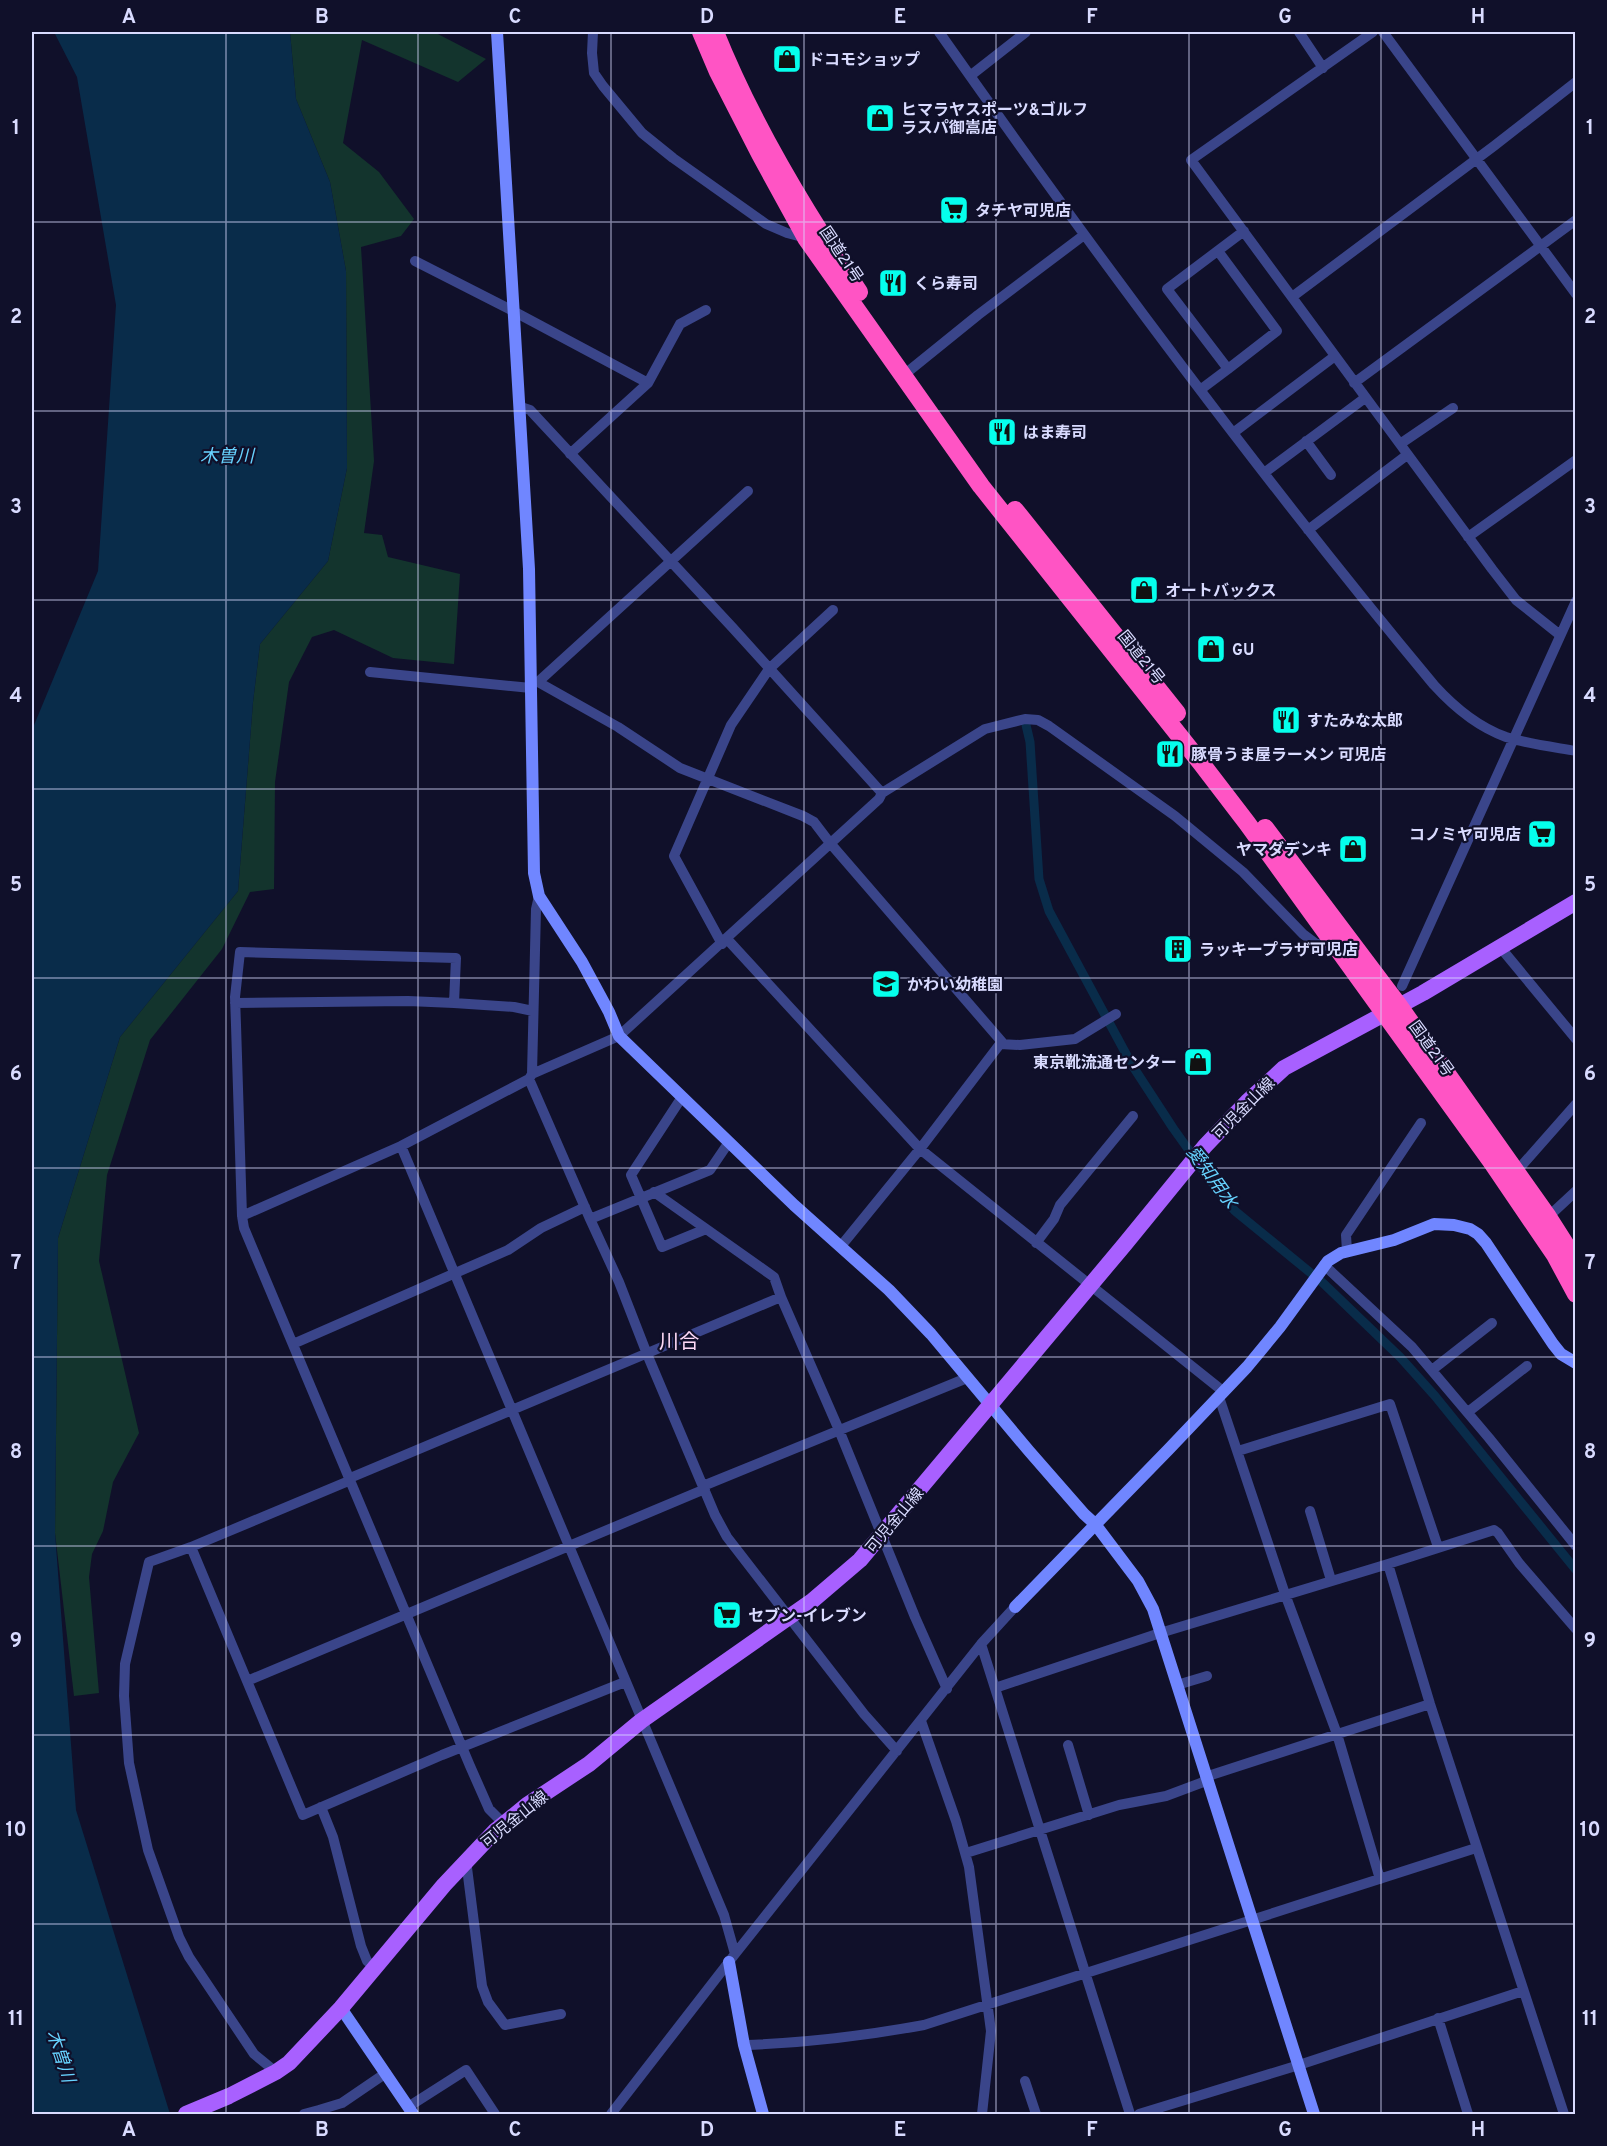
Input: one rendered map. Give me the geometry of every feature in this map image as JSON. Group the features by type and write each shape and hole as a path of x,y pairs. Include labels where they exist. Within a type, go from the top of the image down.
{"highway":[{"name":"国道21号","path":"701,32 718,72 806,238 981,486 1202,763 1336,948 1391,1010 1516,1172 1548,1217 1575,1261"},
{"name":"国道21号","path":"715,32 729,67 776,158 826,242 910,370 989,479 1204,746 1391,1010 1554,1256 1575,1294"}],"main road":[{"name":"可児金山線","path":"186,2115 230,2096 276,2072 310,2043 466,1860 504,1824 527,1805 590,1764 641,1720 772,1630 837,1581 882,1535 1205,1146 1247,1102 1284,1068 1391,1010 1575,902"}],"street":[{"path":"497,32 530,569 534,684 534,873 539,896 582,962 619,1036 794,1205 889,1290 931,1334 989,1404 1095,1524 1146,1594 1314,2115"},
{"path":"593,32 594,72 642,133 673,158 766,224 806,238"},
{"path":"939,32 1084,235 1200,390 1308,531 1453,706 1475,721 1506,737 1575,752"},
{"path":"970,76 1026,32"},
{"path":"1299,32 1323,68"},
{"path":"1373,32 1191,160 1516,600 1560,635"},
{"path":"1383,32 1575,294"},
{"path":"1292,297 1575,82"},
{"path":"1354,382 1575,220"},
{"path":"1228,369 1167,289 1244,231"},
{"path":"910,370 1084,235"},
{"path":"1200,390 1277,331 1218,251"},
{"path":"415,261 648,383"},
{"path":"570,454 648,383 678,326 706,310"},
{"path":"1233,433 1335,356"},
{"path":"1264,473 1365,398"},
{"path":"520,407 530,410 882,793"},
{"path":"1400,444 1453,408"},
{"path":"1306,441 1331,475"},
{"path":"1308,531 1407,455"},
{"path":"1468,537 1575,460"},
{"path":"534,684 748,491"},
{"path":"1402,986 1575,601"},
{"path":"833,610 769,669 731,725 674,856 724,942 920,1149 1221,1395 1285,1594 1337,1734 1380,1879"},
{"path":"370,672 534,684 618,727 681,768 814,822 1002,1042 920,1149 841,1246"},
{"path":"242,1216 401,1146 531,1077 619,1036 879,799 882,793 985,729 1025,719 1038,720 1175,816 1243,872 1303,934 1315,943 1336,948"},
{"path":"539,896 536,909 531,1077 590,1219 619,1282 715,1515 727,1537 864,1714 897,1751"},
{"path":"1500,947 1575,1039"},
{"path":"454,1003 456,958 240,952 235,1003 242,1216 244,1228 462,1748 489,1809 504,1824"},
{"path":"235,1003 350,1001 454,1003 514,1006 533,1011"},
{"path":"1000,1044 1020,1045 1075,1040 1116,1014"},
{"path":"682,1097 631,1175 662,1247 706,1229"},
{"path":"1516,1172 1575,1104"},
{"path":"1036,1243 1054,1219 1060,1205 1133,1116"},
{"path":"1347,1251 1346,1235 1421,1122"},
{"path":"590,1219 710,1170 729,1142"},
{"path":"401,1146 724,1916 744,2045 763,2115"},
{"path":"1548,1217 1575,1191"},
{"path":"654,1192 774,1277 947,1689"},
{"path":"293,1344 508,1250 542,1228 585,1207"},
{"path":"611,2115 732,1958 981,1644 1015,1606 1221,1395 1280,1327 1323,1267 1336,1255 1394,1240 1434,1224 1470,1229 1479,1234 1486,1243 1553,1344 1561,1354 1575,1363"},
{"path":"1323,1267 1412,1347 1468,1412 1575,1546"},
{"path":"276,2072 254,2054 207,1987 179,1937 148,1850 129,1763 124,1696 125,1664 149,1562 191,1547 511,1409 781,1297"},
{"path":"1432,1370 1492,1323"},
{"path":"1468,1412 1527,1366"},
{"path":"247,1681 967,1378"},
{"path":"1238,1451 1390,1404 1438,1547"},
{"path":"1310,1511 1331,1580"},
{"path":"995,1688 1160,1633 1494,1530 1518,1563 1575,1629"},
{"path":"191,1547 303,1815 442,1755 625,1682"},
{"path":"1388,1564 1430,1704 1563,2115"},
{"path":"981,1644 1130,2115"},
{"path":"1177,1685 1207,1676"},
{"path":"966,1853 1119,1804 1166,1797 1206,1779 1430,1704"},
{"path":"921,1721 966,1853 991,2031 982,2115"},
{"path":"1068,1745 1089,1815"},
{"path":"321,1807 333,1837 361,1946 367,1961 375,1968"},
{"path":"744,2045 806,2043 873,2035 924,2025 1476,1848"},
{"path":"466,1860 482,1986 488,2002 505,2025 561,2014"},
{"path":"1139,2115 1523,1991"},
{"path":"341,2008 411,2111 466,2070 495,2115"},
{"path":"1438,2018 1468,2115"},
{"path":"304,2115 320,2112 342,2103 386,2073"},
{"path":"1025,2081 1036,2115"}],"green space":[{"path":"290,32 434,32 486,59 458,82 362,40 343,143 379,172 414,219 401,236 361,247 374,461 364,533 382,535 388,557 460,574 454,664 393,658 334,630 312,637 289,682 275,782 274,889 250,892 222,949 150,1040 107,1175 99,1261 139,1433 113,1482 103,1531 92,1554 89,1577 99,1693 74,1696 55,1533 58,1238 120,1037 238,891 253,702 260,644 328,561 347,468 346,271 330,182 296,99"}],"water":[{"name":"木曽川","path":"54,32 290,32 296,99 330,182 346,271 347,468 328,561 260,644 253,702 238,891 120,1037 58,1238 55,1533 76,1810 170,2114 32,2114 32,730 98,571 116,305 77,77"}],"waterway":[{"name":"愛知用水","path":"1026,725 1030,742 1039,879 1049,911 1132,1065 1173,1128 1235,1211 1323,1283 1400,1357 1435,1396 1576,1570"}],"place":[{"name":"ドコモショップ","path":"787,59"},
{"name":"ヒマラヤスポーツ&ゴルフ ラスパ御嵩店","path":"880,118"},
{"name":"タチヤ可児店","path":"954,210"},
{"name":"くら寿司","path":"893,283"},
{"name":"はま寿司","path":"1002,432"},
{"name":"オートバックス","path":"1144,590"},
{"name":"GU","path":"1211,649"},
{"name":"すたみな太郎","path":"1286,720"},
{"name":"豚骨うま屋ラーメン 可児店","path":"1170,754"},
{"name":"コノミヤ可児店","path":"1542,834"},
{"name":"ヤマダデンキ","path":"1353,849"},
{"name":"ラッキープラザ可児店","path":"1178,949"},
{"name":"かわい幼稚園","path":"886,984"},
{"name":"東京靴流通センター","path":"1198,1062"},
{"name":"セブン-イレブン","path":"727,1615"}],"district":[{"name":"川合","path":"679,1341"}]}
